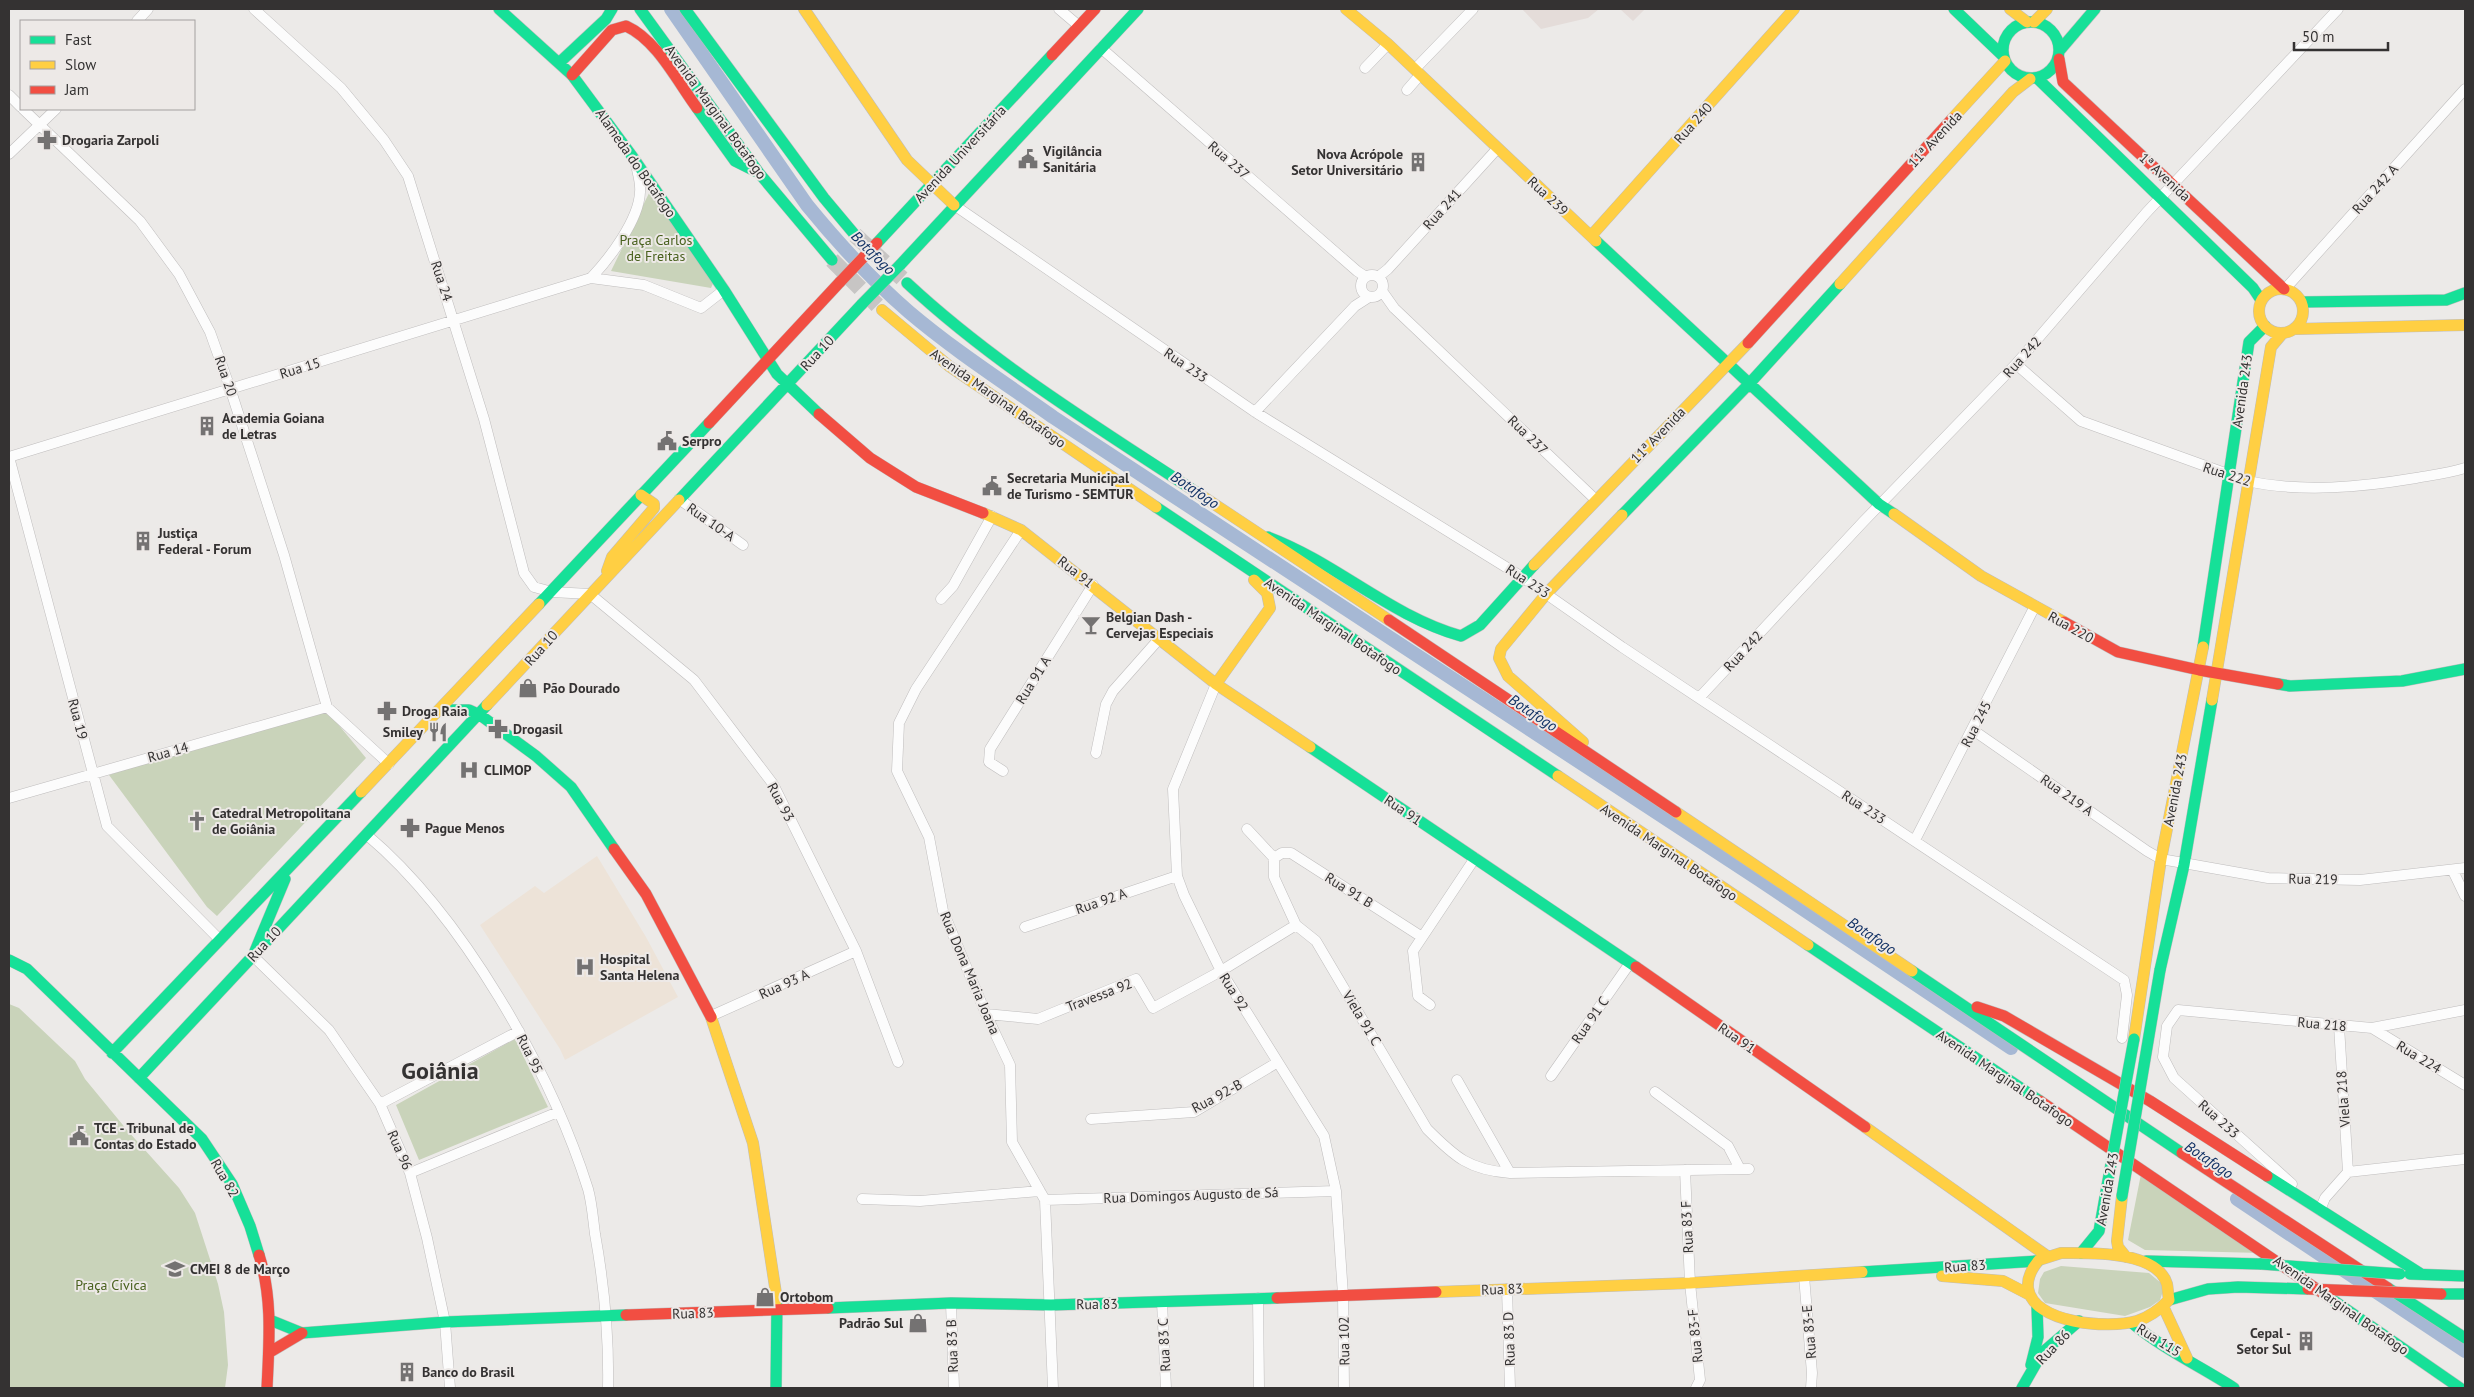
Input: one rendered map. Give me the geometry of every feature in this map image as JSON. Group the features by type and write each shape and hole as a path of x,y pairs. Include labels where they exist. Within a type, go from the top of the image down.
{"main road":[{"name":"Alameda do Botafogo","path":"499,9 572,75 632,156 724,290 767,361"},
{"path":"559,63 606,19 612,9"},
{"name":"Avenida Marginal Botafogo","path":"640,9 759,174 832,260"},
{"path":"685,9 824,198 855,234"},
{"path":"700,9 704,34"},
{"name":"Rua 233","path":"804,9 907,160 954,205"},
{"name":"Avenida Universitária","path":"767,361 1095,9"},
{"path":"954,205 1138,9"},
{"name":"Rua 239","path":"1346,9 1388,44 1497,149 1749,384"},
{"name":"Rua 240","path":"1591,236 1794,9"},
{"path":"1954,9 2004,58 2016,74 2034,79 2051,71 2059,54 2095,9"},
{"path":"2010,9 2030,22 2051,29 2059,42 2059,54"},
{"path":"2004,58 2006,37 2012,30 2030,22 2046,9"},
{"path":"572,75 612,30 626,26 637,31 656,50 735,161 759,174"},
{"name":"1ª Avenida","path":"2059,54 2064,82 2285,289"},
{"name":"11ª Avenida","path":"1260,534 1291,543 1405,612 1444,633 1461,636 1480,625 1522,577 1728,364 2004,58"},
{"name":"11ª Avenida","path":"1611,768 1508,676 1498,658 1501,649 1547,593 1749,384 2012,92 2034,79"},
{"name":"1ª Avenida","path":"2034,79 2254,288 2262,300"},
{"name":"Rua 10","path":"139,1078 954,205"},
{"path":"907,283 933,308 989,353 2328,1250 2465,1338"},
{"path":"2295,329 2303,317 2302,302 2298,296 2285,289 2273,290 2262,300 2259,312 2264,326 2282,334 2295,329 2465,325"},
{"path":"2302,302 2446,300 2465,293"},
{"name":"Avenida Marginal Botafogo","path":"882,310 950,366 1169,516 2241,1236 2460,1388"},
{"name":"Avenida 243","path":"2081,1253 2098,1236 2103,1218 2107,1186 2134,1039 2161,859 2198,670 2230,475 2249,342 2264,326"},
{"name":"Avenida 243","path":"2126,1257 2118,1247 2117,1241 2122,1196 2160,970 2184,865 2271,347 2282,334"},
{"path":"112,1054 441,710 767,361"},
{"name":"Rua 91","path":"767,361 830,424 870,458 916,487 992,516 1021,530 1094,585 1216,684 1630,963 2009,1227 2043,1259"},
{"name":"Rua 220","path":"1749,384 1879,504 1982,576 2118,652 2217,674 2290,686 2402,681 2465,669"},
{"path":"603,580 612,557 654,508 654,504 648,498 641,495"},
{"path":"1169,516 1185,534 1251,577 1267,593 1270,600 1270,608 1262,621 1216,684"},
{"path":"441,710 469,710 480,714 536,756 571,787 646,894 711,1016 753,1144 779,1310 776,1388"},
{"path":"253,956 281,886 297,859"},
{"name":"Rua 82","path":"9,960 27,970 202,1139 232,1184 250,1226 266,1274 270,1320 270,1352 266,1388"},
{"path":"1960,1002 2004,1016 2150,1101 2420,1274"},
{"name":"Rua 83","path":"270,1320 278,1325 302,1333 445,1322 604,1315 951,1303 1051,1305 1162,1302 1690,1283 1893,1271 2043,1259 2061,1253 2126,1257 2146,1261 2261,1264 2400,1274 2465,1276"},
{"path":"2043,1259 2032,1269 2028,1281 2030,1295 2038,1306 2061,1317 2114,1325 2132,1323 2149,1316 2166,1303 2208,1289 2238,1286 2465,1292"},
{"name":"Rua 115","path":"2146,1261 2164,1276 2168,1285 2166,1303 2187,1358"},
{"name":"Rua 83","path":"1893,1271 2003,1281 2030,1295"},
{"name":"Rua 86","path":"2029,1374 2038,1336 2038,1306"},
{"name":"Rua 86","path":"2022,1388 2042,1353 2079,1321"},
{"name":"Rua 115","path":"2132,1323 2150,1338 2187,1358 2234,1388"},
{"name":"Rua 83","path":"270,1352 302,1333"}],"street":[{"path":"137,20 148,9"},
{"name":"Rua 24","path":"254,9 341,88 384,140 408,176 455,321 484,419 524,574 534,587 552,592"},
{"path":"1059,9 1079,26"},
{"path":"1407,90 1418,72 1473,9"},
{"name":"Rua 242","path":"1699,698 1879,504 2016,364 2160,197 2338,9"},
{"path":"1365,68 1388,44"},
{"name":"Rua 237","path":"1101,48 1362,276"},
{"name":"Rua 242 A","path":"2285,289 2465,89"},
{"name":"Rua 20","path":"9,95 20,106"},
{"name":"Rua 20","path":"24,110 140,221 179,274 210,332 284,555 327,707"},
{"path":"9,154 55,110"},
{"name":"Rua 241","path":"1255,412 1355,306 1374,289 1388,269 1497,149"},
{"path":"590,278 617,246 636,210 640,193 636,166 632,156"},
{"name":"Rua 233","path":"954,205 1255,412 1547,593 1699,698 2124,980 2127,995 2122,1038"},
{"path":"1362,276 1374,289"},
{"path":"1362,276 1374,289"},
{"name":"Rua 15","path":"9,457 590,278 644,285 701,308 724,290"},
{"name":"Rua 237","path":"1374,289 1596,500"},
{"name":"Rua 222","path":"2016,364 2081,421 2247,481 2265,485 2324,488 2379,484 2453,472 2465,468"},
{"name":"Rua 19","path":"9,457 107,826 220,940"},
{"name":"Rua 10-A","path":"679,499 744,545"},
{"path":"943,597 953,586 992,516"},
{"name":"Rua Dona Maria Joana","path":"1021,530 916,688 899,722 898,771 929,837 943,912 986,1014 1010,1065 1012,1142 1043,1195 1051,1305 1053,1388"},
{"name":"Rua 91 A","path":"1003,771 990,762 990,748 1094,585"},
{"path":"552,592 590,594"},
{"name":"Rua 93","path":"590,594 694,680 773,784 856,951 898,1062"},
{"name":"Rua 245","path":"1915,840 2035,606"},
{"path":"1096,752 1106,704 1113,691 1159,639"},
{"name":"Rua 92","path":"1216,684 1173,789 1177,876 1184,895 1221,971 1324,1136 1336,1191 1344,1295"},
{"path":"327,707 389,764"},
{"name":"Rua 14","path":"9,798 327,707"},
{"name":"Rua 219 A","path":"1973,730 2161,859"},
{"path":"1247,829 1274,858"},
{"name":"Rua 95","path":"367,835 402,869 454,932 519,1031 558,1112 588,1190 603,1280 608,1388"},
{"name":"Rua 91 B","path":"1274,858 1282,853 1291,853 1422,937"},
{"name":"Viela 91 C","path":"1274,858 1274,877 1296,925 1316,941 1427,1129 1451,1153 1484,1171 1510,1173 1744,1169 1728,1146 1656,1092"},
{"path":"1430,1005 1418,996 1413,951 1475,858"},
{"name":"Rua 219","path":"2161,859 2184,865 2268,878 2360,880 2453,871 2465,868"},
{"path":"2453,871 2465,896"},
{"name":"Rua 92 A","path":"1025,927 1177,876"},
{"name":"Travessa 92","path":"986,1014 1038,1019 1136,979 1153,1008 1221,971 1296,925"},
{"name":"Rua 93 A","path":"711,1016 856,951"},
{"name":"Rua 96","path":"253,956 329,1030 380,1104 410,1173 445,1322 450,1388"},
{"name":"Rua 91 C","path":"1551,1076 1630,963"},
{"name":"Rua 233","path":"2178,1010 2167,1026 2163,1057 2174,1078 2320,1210"},
{"name":"Rua 218","path":"2178,1010 2372,1028 2465,1010"},
{"name":"Viela 218","path":"2339,1026 2348,1172"},
{"name":"Rua 224","path":"2372,1028 2465,1085"},
{"path":"380,1104 519,1031"},
{"name":"Rua 92-B","path":"1091,1119 1194,1112 1278,1062"},
{"path":"1457,1080 1510,1173"},
{"path":"410,1173 558,1112"},
{"path":"2320,1210 2325,1198 2348,1172 2465,1159"},
{"name":"Rua 83 F","path":"1685,1170 1690,1283"},
{"name":"Rua Domingos Augusto de Sá","path":"862,1199 920,1201 1043,1195 1336,1191"},
{"name":"Rua 83-E","path":"1804,1276 1812,1374 1811,1388"},
{"name":"Rua 83-F","path":"1690,1283 1700,1380 1696,1388"},
{"name":"Rua 83 D","path":"1507,1289 1510,1388"},
{"name":"Rua 102","path":"1344,1295 1344,1388"},
{"path":"1258,1298 1259,1388"},
{"name":"Rua 83 C","path":"1162,1302 1166,1388"},
{"name":"Rua 83 B","path":"951,1303 954,1388"}],"shaded area":[{"path":"1522,9 1599,9 1588,18 1541,29"},
{"path":"1620,9 1645,9 1633,21"},
{"name":"Hospital Santa Helena","path":"597,856 646,937 678,997 565,1060 560,1049 480,925 535,886 544,893"}],"green space":[{"name":"Praça Carlos de Freitas","path":"652,187 715,279 711,288 611,271"},
{"path":"315,706 328,712 366,758 217,916 207,907 109,775"},
{"name":"Praça Cívica","path":"9,1004 19,1008 75,1061 85,1079 127,1130 179,1188 195,1213 218,1284 224,1312 228,1365 225,1388 9,1388"},
{"path":"515,1039 548,1107 419,1160 396,1105"},
{"path":"2142,1169 2261,1253 2145,1250 2128,1240"},
{"path":"2061,1266 2149,1273 2161,1283 2163,1291 2160,1300 2150,1307 2125,1316 2045,1303 2038,1293 2040,1279 2044,1272"}],"waterway":[{"name":"Botafogo","path":"671,9 807,205 843,247 882,287 944,340 1053,417 1758,879 2011,1048"},
{"name":"Botafogo","path":"2237,1199 2465,1351"}],"tunnel":[{"path":"855,235 907,283"},
{"path":"832,260 882,310"}],"traffic: fast":[{"path":"499,9 572,75 632,156 724,290 777,374 819,414"},
{"path":"559,63 606,19 612,9"},
{"path":"640,9 759,173 832,260"},
{"path":"685,9 824,198 855,235"},
{"path":"900,265 1138,9"},
{"path":"1954,9 2003,56"},
{"path":"2060,50 2095,9"},
{"path":"2025,22 2037,22 2047,26 2055,34 2059,50 2055,66 2047,74 2037,78 2025,78 2015,74 2007,66 2003,56 2003,44 2007,34 2015,26 2025,22"},
{"path":"877,243 1052,55"},
{"path":"2037,78 2253,288 2261,300"},
{"path":"697,108 735,161 755,171"},
{"path":"1596,241 1879,504 1894,514"},
{"path":"862,304 900,265"},
{"path":"907,283 941,313 1012,368 1086,420 1199,494"},
{"path":"1622,515 1749,384 1840,284"},
{"path":"2302,302 2446,300 2465,293"},
{"path":"679,500 862,304"},
{"path":"2203,647 2249,342 2265,326"},
{"path":"539,604 709,423"},
{"path":"1156,507 1558,776"},
{"path":"1268,537 1317,561 1411,616 1461,636 1480,625 1534,565"},
{"path":"2278,684 2290,686 2402,681 2465,669"},
{"path":"2160,970 2184,865 2212,700"},
{"path":"139,1078 487,705"},
{"path":"441,710 469,710 480,715 536,756 571,787 614,849"},
{"path":"1310,747 1636,967"},
{"path":"112,1053 361,792"},
{"path":"255,951 285,879"},
{"path":"1808,945 2040,1101"},
{"path":"9,960 27,969 202,1139 232,1184 250,1226 259,1255"},
{"path":"2122,1196 2160,970"},
{"path":"1912,971 2182,1153"},
{"path":"2107,1186 2134,1039"},
{"path":"2267,1176 2421,1274"},
{"path":"2081,1253 2099,1231 2107,1186"},
{"path":"1862,1272 2038,1261"},
{"path":"2146,1261 2261,1264"},
{"path":"2261,1264 2400,1274"},
{"path":"2410,1274 2465,1276"},
{"path":"2169,1300 2208,1289 2238,1287 2308,1289"},
{"path":"2388,1288 2465,1338"},
{"path":"2441,1294 2465,1294"},
{"path":"2327,1296 2460,1388"},
{"path":"828,1308 951,1303 1051,1305 1277,1298"},
{"path":"776,1388 777,1300"},
{"path":"2031,1365 2038,1337 2037,1307"},
{"path":"270,1320 302,1333 445,1322 626,1315"},
{"path":"2022,1388 2042,1353 2079,1321"},
{"path":"2132,1323 2169,1349 2234,1388"}],"traffic: slow":[{"path":"804,9 907,160 954,205"},
{"path":"1346,9 1388,44 1596,241"},
{"path":"1591,236 1794,9"},
{"path":"2010,9 2027,22"},
{"path":"2034,22 2047,9"},
{"path":"1952,119 2005,61"},
{"path":"1840,284 2013,92 2030,79"},
{"path":"2285,289 2297,295 2302,302 2303,311 2302,320 2297,327 2290,332 2277,333 2265,327 2260,320 2259,307 2265,295 2272,290 2285,289"},
{"path":"882,310 949,366 1156,507"},
{"path":"2295,329 2465,325"},
{"path":"2212,700 2271,347 2282,334"},
{"path":"1534,565 1748,343"},
{"path":"1199,494 1389,620"},
{"path":"607,571 612,557 654,508 654,504 641,495"},
{"path":"487,705 679,500"},
{"path":"983,513 1021,530 1216,684 1310,747"},
{"path":"1894,514 1981,576 2064,622"},
{"path":"1583,742 1508,676 1499,658 1501,649 1547,593 1622,515"},
{"path":"1216,684 1270,608 1267,593 1254,580"},
{"path":"361,792 539,604"},
{"path":"2134,1039 2161,859 2203,647"},
{"path":"1558,776 1808,945"},
{"path":"1676,812 1912,971"},
{"path":"711,1017 753,1143 777,1300"},
{"path":"1865,1127 2047,1256"},
{"path":"2122,1196 2117,1241 2118,1247 2126,1257"},
{"path":"2061,1253 2121,1256 2136,1259 2150,1265 2161,1273 2167,1284 2169,1300 2158,1310 2146,1317 2124,1323 2092,1324 2057,1316 2043,1309 2033,1300 2028,1288 2028,1280 2030,1273 2039,1260 2061,1253"},
{"path":"1436,1292 1690,1283 1862,1272"},
{"path":"1942,1276 2003,1281 2030,1295"},
{"path":"2163,1306 2187,1358"}],"traffic: jam":[{"path":"1052,55 1095,9"},
{"path":"572,75 612,30 626,26 637,32 657,51 697,108"},
{"path":"2059,59 2063,82 2284,289"},
{"path":"1748,343 1952,119"},
{"path":"840,282 877,243"},
{"path":"709,423 840,282"},
{"path":"819,414 870,458 916,487 983,513"},
{"path":"1389,620 1676,812"},
{"path":"2064,622 2118,652 2199,670 2278,684"},
{"path":"614,849 646,894 711,1017"},
{"path":"1636,967 1865,1127"},
{"path":"1977,1007 2004,1016 2150,1101 2267,1176"},
{"path":"2040,1101 2327,1296"},
{"path":"2182,1153 2388,1288"},
{"path":"259,1255 266,1288 269,1321 267,1388"},
{"path":"2308,1289 2441,1294"},
{"path":"1277,1298 1436,1292"},
{"path":"626,1315 828,1308"},
{"path":"270,1352 302,1333"}],"place":[{"name":"Drogaria Zarpoli","path":"47,140"},
{"name":"Vigilância Sanitária","path":"1028,159"},
{"name":"Nova Acrópole Setor Universitário","path":"1418,162"},
{"name":"Academia Goiana de Letras","path":"207,426"},
{"name":"Serpro","path":"667,441"},
{"name":"Secretaria Municipal de Turismo - SEMTUR","path":"992,486"},
{"name":"Justiça Federal - Forum","path":"143,541"},
{"name":"Belgian Dash - Cervejas Especiais","path":"1091,625"},
{"name":"Pão Dourado","path":"528,688"},
{"name":"Droga Raia","path":"387,711"},
{"name":"Drogasil","path":"498,729"},
{"name":"Smiley","path":"438,732"},
{"name":"CLIMOP","path":"469,770"},
{"name":"Catedral Metropolitana de Goiânia","path":"197,821"},
{"name":"Pague Menos","path":"410,828"},
{"name":"Hospital Santa Helena","path":"585,967"},
{"name":"TCE - Tribunal de Contas do Estado","path":"79,1136"},
{"name":"CMEI 8 de Março","path":"175,1269"},
{"name":"Ortobom","path":"765,1297"},
{"name":"Padrão Sul","path":"918,1323"},
{"name":"Cepal - Setor Sul","path":"2306,1341"},
{"name":"Banco do Brasil","path":"407,1372"}],"district":[{"name":"Goiânia","path":"440,1071"}]}
